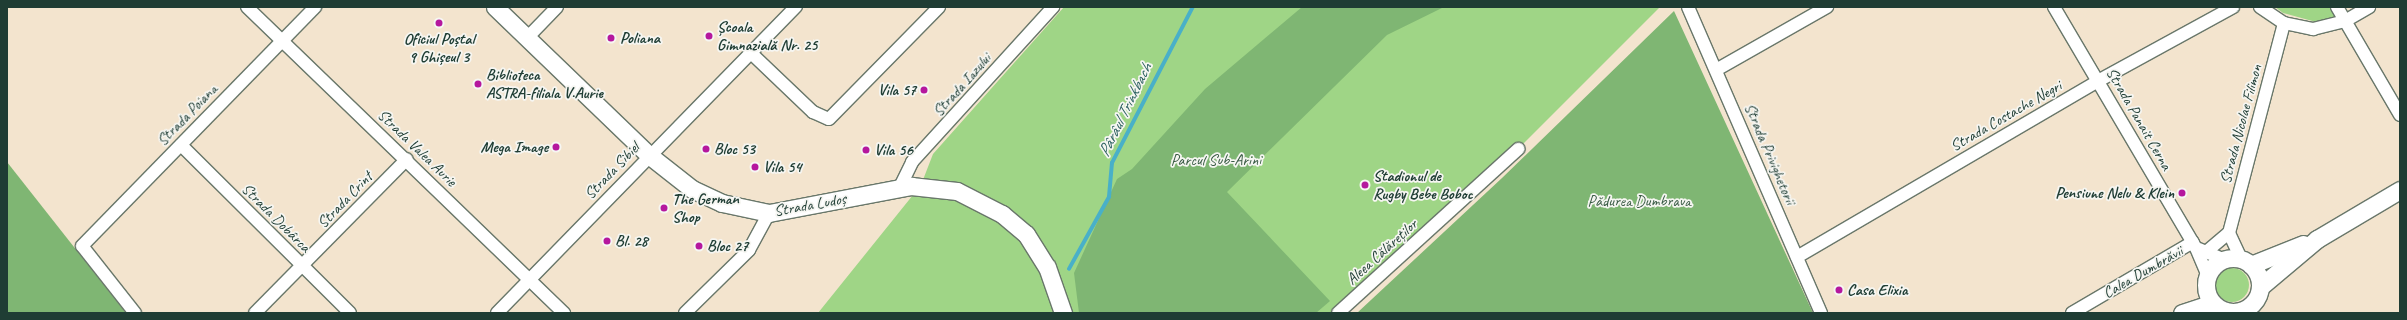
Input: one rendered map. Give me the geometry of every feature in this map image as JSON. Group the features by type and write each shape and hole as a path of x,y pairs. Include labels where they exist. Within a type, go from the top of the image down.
{"street":[{"name":"Strada Valea Aurie","path":"248,7 407,159 564,313"},
{"name":"Strada Poiana","path":"135,313 82,246 315,7"},
{"name":"Strada Ludoș","path":"495,7 650,156 699,193 736,207 769,213 900,187 934,186 951,189 1011,221 1042,256 1063,313"},
{"path":"527,38 557,7"},
{"name":"Strada Sibiel","path":"497,313 796,7"},
{"path":"751,53 814,112 829,119 939,7"},
{"name":"Strada Iazului","path":"900,187 912,162 1053,7"},
{"name":"Strada Privighetorii","path":"1688,7 1821,313"},
{"path":"1716,70 1827,7"},
{"name":"Strada Panait Cerna","path":"2054,7 2198,248 2207,274"},
{"name":"Strada Costache Negri","path":"1797,257 2098,81 2233,7"},
{"path":"2260,7 2284,23 2313,29 2345,21 2369,7"},
{"path":"2337,7 2400,115"},
{"name":"Strada Nicolae Filimon","path":"2229,233 2284,23"},
{"name":"Strada Dobârca","path":"181,145 350,313"},
{"name":"Aleea Călăreților","path":"1338,313 1518,149"},
{"name":"Strada Crint","path":"255,313 407,159"},
{"path":"2222,259 2207,274 2209,297 2224,311 2242,311 2257,299 2260,287 2317,239 2400,190"},
{"path":"685,313 749,250 769,213"},
{"path":"2198,248 2229,233 2260,287"},
{"path":"2198,248 2222,259 2246,262 2317,239"},
{"name":"Calea Dumbrăvii","path":"2072,313 2198,248"},
{"path":"2183,313 2209,297"}],"green space":[{"name":"Parcul Sub-Arini","path":"1064,7 1660,7 1518,149 1338,313 818,313 921,185 933,154"},
{"path":"1302,7 1444,7 1387,35 1227,192 1330,301 1316,313 1079,313 1074,273 1117,179 1132,169 1205,89"},
{"path":"2275,7 2332,7 2339,17 2316,22 2283,13"},
{"name":"Pădurea Dumbrava","path":"1674,11 1813,313 1357,313 1502,178"},
{"path":"7,162 126,313 7,313"},
{"path":"2229,268 2235,268 2239,269 2246,275 2249,285 2248,292 2242,299 2235,302 2229,302 2225,301 2218,295 2215,288 2215,282 2216,278 2222,271"}],"waterway":[{"name":"Pârâul Trinkbach","path":"1069,269 1109,197 1112,163 1193,7"}],"place":[{"name":"Oficiul Poștal 9 Ghișeul 3","path":"439,23"},
{"name":"Școala Gimnazială Nr. 25","path":"709,36"},
{"name":"Poliana","path":"611,38"},
{"name":"Biblioteca ASTRA-filiala V.Aurie","path":"478,84"},
{"name":"Vila 57","path":"924,90"},
{"name":"Mega Image","path":"556,147"},
{"name":"Bloc 53","path":"706,149"},
{"name":"Vila 56","path":"866,150"},
{"name":"Vila 54","path":"755,167"},
{"name":"Stadionul de Rugby Bebe Boboc","path":"1365,185"},
{"name":"Pensiune Nelu & Klein","path":"2182,193"},
{"name":"The German Shop","path":"664,208"},
{"name":"Bl. 28","path":"607,241"},
{"name":"Bloc 27","path":"699,246"},
{"name":"Casa Elixia","path":"1839,290"}]}
